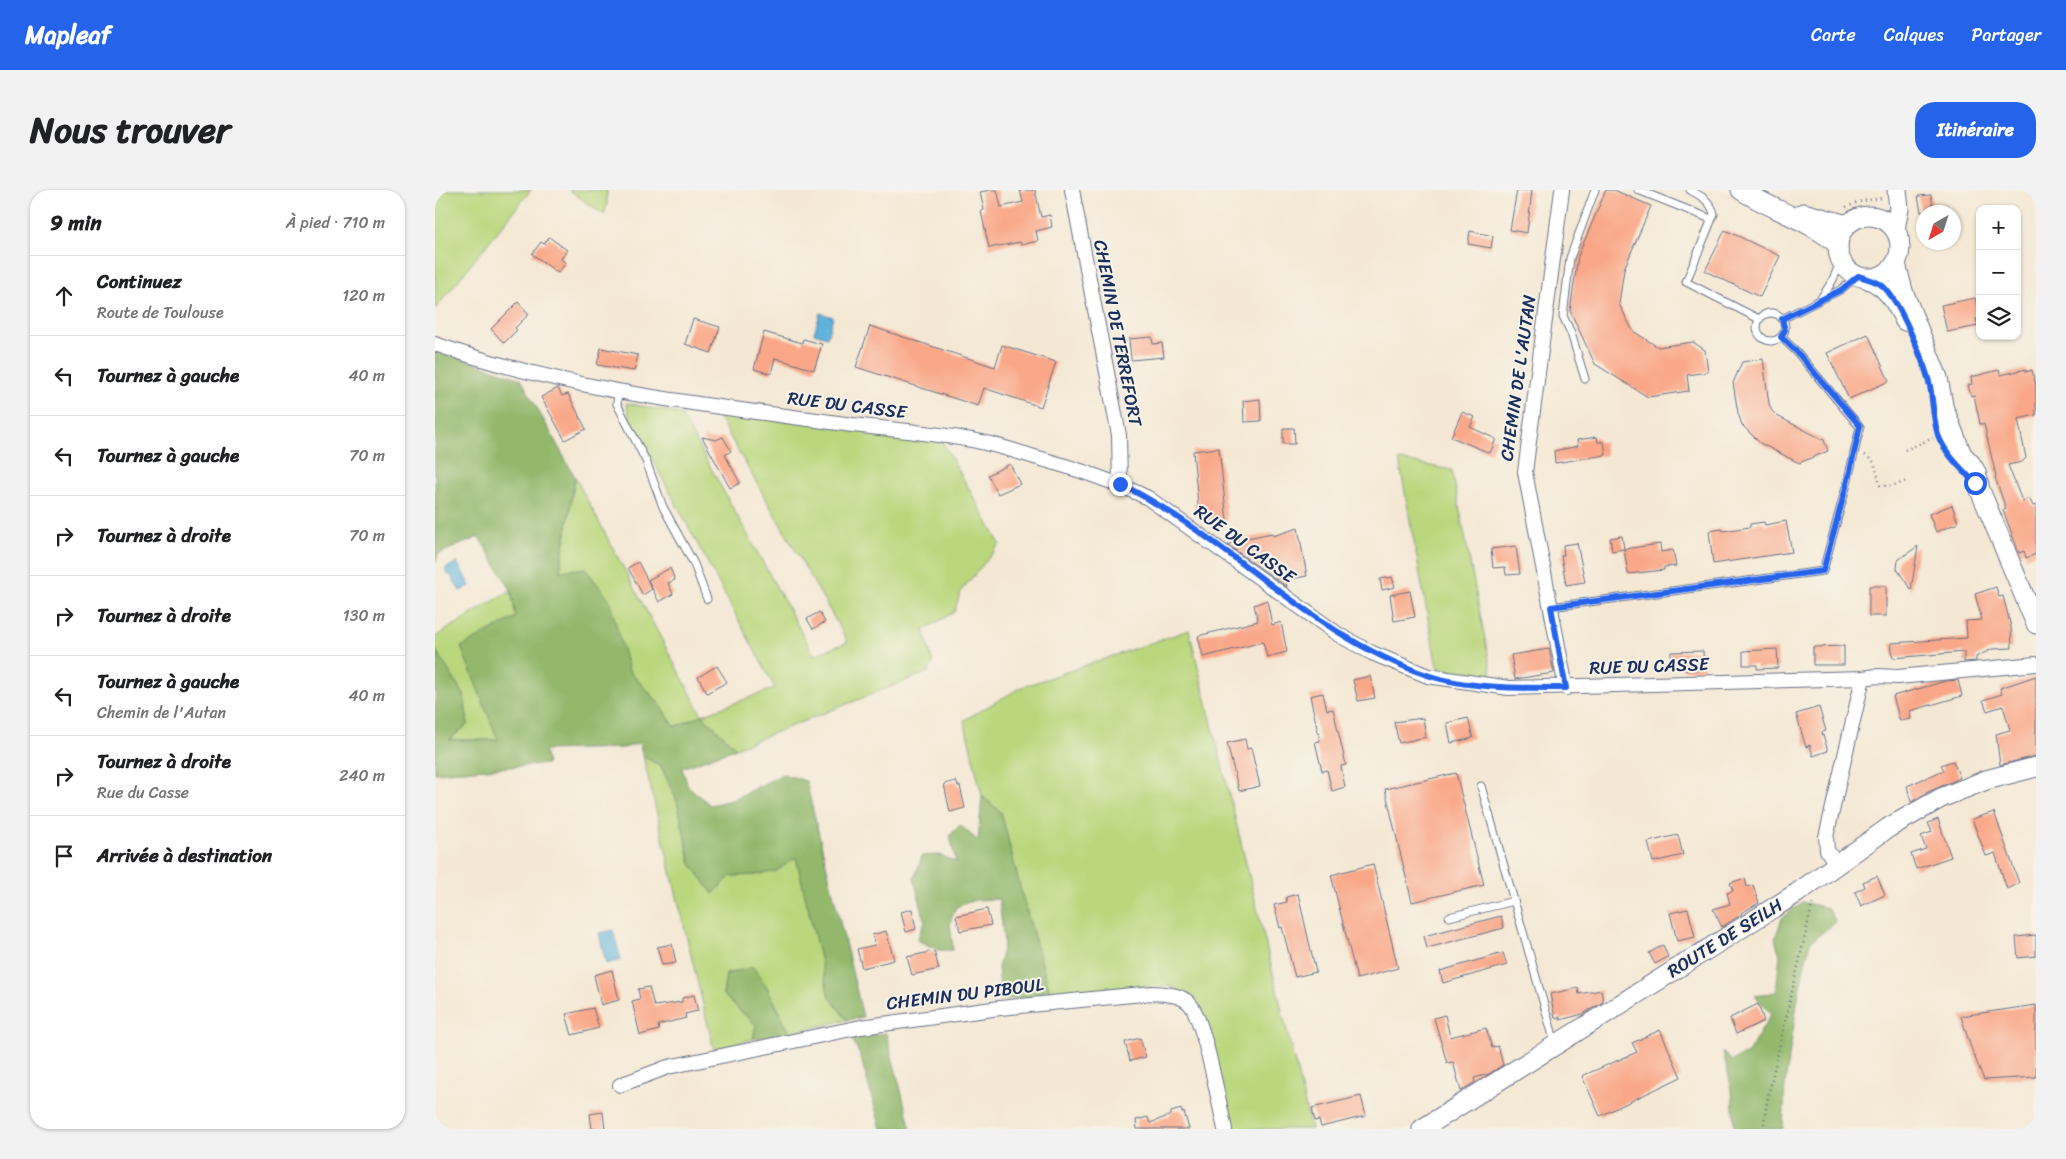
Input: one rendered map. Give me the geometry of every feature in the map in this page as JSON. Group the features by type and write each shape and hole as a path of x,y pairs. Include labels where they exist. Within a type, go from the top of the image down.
{"main road":[{"path":"1741,190 1755,199 1824,233 1839,252 1850,272 1881,284 1889,293 1914,340 1926,372 1938,436 1951,456 1980,490"},
{"path":"1748,190 1799,211 1839,222 1863,216 1885,220 1895,229 1901,246 1896,264 1885,275 1863,278"},
{"path":"1871,216 1894,195 1899,209 1895,229"},
{"path":"1839,222 1843,231 1839,252"},
{"path":"1896,264 1903,292 1929,354 1940,387 1947,432 1975,472 1980,490 2033,618 2036,634"},
{"name":"ROUTE DE SEILH","path":"1422,1129 1818,880 1888,828 1941,798 1985,780 2036,767"}],"street":[{"name":"CHEMIN DE TERREFORT","path":"1073,190 1119,435 1120,484"},
{"name":"CHEMIN DE L'AUTAN","path":"1562,190 1525,472 1566,688"},
{"name":"RUE DU CASSE","path":"435,344 476,359 513,369 618,391 712,406 966,439 1074,468 1120,484 1148,498 1226,552 1311,616 1339,634 1373,652 1428,676 1509,688 1566,688 1863,678 2036,664"},
{"path":"1837,866 1827,850 1826,837 1863,678"},
{"name":"CHEMIN DU PIBOUL","path":"619,1085 668,1067 861,1027 1009,1007 1153,993 1174,995 1190,1004 1201,1026 1225,1129"}],"lane":[{"path":"1585,379 1571,332 1563,316 1570,258 1595,190"},
{"path":"1638,190 1711,219"},
{"path":"1690,190 1702,196 1713,206 1714,214 1686,282 1744,309 1759,319"},
{"path":"1820,299 1833,283 1837,273 1839,252"},
{"path":"1782,319 1863,278"},
{"path":"1771,313 1782,319 1785,330 1781,337 1772,342 1762,338 1757,329 1759,319 1771,313"},
{"path":"1551,607 1823,571 1856,448 1860,426 1796,351 1781,337"},
{"path":"618,391 617,404 646,461 663,507 695,564 707,599"},
{"path":"1481,786 1556,1045"},
{"path":"1449,917 1515,901"}],"path":[{"path":"1839,222 1835,213 1841,209 1862,201 1894,195"},
{"path":"1905,450 1933,438"},
{"path":"1856,448 1874,462 1877,481 1880,485 1892,486 1907,482"},
{"path":"1763,1129 1768,1096 1818,880"}],"green space":[{"path":"435,190 531,190 435,309"},
{"path":"569,190 607,190 607,205 604,215"},
{"path":"435,349 521,379 575,477 560,571 585,568 609,599 629,671 657,701 675,727 702,715 736,748 682,768 688,786 710,805 732,800 783,774 806,781 863,1017 847,1020 829,996 796,857 777,871 756,875 731,876 713,894 691,864 677,801 661,766 643,756 639,743 624,748 544,750 547,764 435,773 435,649 464,695 468,724 449,740 498,740 461,647 516,617 511,590 479,537 438,554 435,564"},
{"path":"626,403 681,414 814,655 848,642 717,414 817,423 943,443 1000,544 961,591 954,612 924,630 933,663 928,672 736,748 702,715 775,688 630,418"},
{"path":"1399,460 1452,470 1492,675 1472,677 1437,667"},
{"path":"575,477 702,715 675,727 657,701 629,671 608,599 560,571"},
{"path":"511,590 516,617 484,701 499,740 449,740 468,724 464,695 435,649 435,637"},
{"path":"1189,630 1311,1129 1230,1129 1202,1010 1188,994 1169,986 1050,992 1022,895 1001,812 982,796 964,720 1022,687"},
{"path":"643,756 661,766 677,801 691,864 713,893 731,876 756,875 796,857 829,996 847,1020 790,1033 767,987 753,967 726,974 723,995 756,1025 753,1039 714,1050"},
{"path":"982,796 1001,812 1022,895 1050,992 1031,997 1001,1000 998,968 1004,943 999,899 975,900 956,907 950,923 953,950 938,950 917,940 925,921 914,879 922,856 939,855 956,862 950,835 960,825 978,841"},
{"path":"1802,902 1828,908 1836,922 1810,942 1799,991 1785,1084 1783,1129 1734,1129 1732,1090 1723,1052 1732,1061 1748,1053 1771,1014 1755,996 1776,992 1780,955 1775,939 1782,918"},
{"path":"753,967 767,987 790,1033 753,1039 756,1025 723,995 726,974"},
{"path":"886,1033 911,1129 881,1129 860,1055 852,1039"}],"water":[{"path":"820,313 833,317 827,337 814,333"},
{"path":"457,562 470,586 460,591 445,569"},
{"path":"613,930 621,960 606,964 599,933"}],"building":[{"path":"997,190 1001,207 1023,202 1020,190 1035,190 1041,217 1050,215 1052,227 1036,231 1038,241 1021,245 1020,242 989,248 981,211 984,210 980,192"},
{"path":"1517,190 1532,190 1527,233 1510,230"},
{"path":"1606,190 1614,190 1651,206 1624,269 1619,304 1633,331 1658,347 1693,342 1705,350 1708,372 1687,375 1689,391 1648,397 1595,364 1570,311 1578,256"},
{"path":"1931,195 1933,205 1920,205 1918,196"},
{"path":"1725,230 1780,256 1760,297 1705,271"},
{"path":"1470,231 1493,236 1491,248 1468,244"},
{"path":"549,237 567,250 561,259 566,263 558,273 532,254 541,242 544,244"},
{"path":"1975,298 1976,326 1947,332 1941,305"},
{"path":"518,302 529,314 504,343 491,329"},
{"path":"693,319 720,327 711,353 685,344"},
{"path":"870,326 995,367 1002,345 1056,362 1041,407 984,388 978,406 856,367"},
{"path":"764,332 802,343 803,339 822,344 814,370 775,358 771,374 754,369"},
{"path":"1868,334 1889,381 1849,399 1827,353"},
{"path":"1152,337 1153,344 1162,343 1164,357 1131,360 1129,339"},
{"path":"601,348 638,355 634,371 597,365"},
{"path":"1763,359 1769,404 1772,411 1777,416 1824,440 1828,451 1799,463 1760,443 1742,425 1733,383 1742,362"},
{"path":"2026,369 2026,372 2032,370 2036,386 2036,415 2018,419 2026,458 2022,462 2008,465 2022,501 2029,498 2033,506 2036,505 2036,554 2026,558 2024,551 2019,553 2003,510 2006,509 1995,477 1984,424 1980,424 1974,395 1971,396 1968,385 1972,384 1971,377 1999,370 2001,375"},
{"path":"558,388 562,396 568,394 586,429 565,440 541,397"},
{"path":"1260,399 1261,421 1244,422 1243,401"},
{"path":"1462,412 1475,417 1470,427 1496,439 1490,453 1451,437"},
{"path":"1283,428 1294,428 1295,444 1283,444"},
{"path":"702,437 716,440 723,437 731,451 725,455 740,483 730,488"},
{"path":"1597,437 1598,442 1604,442 1606,455 1555,463 1554,451 1578,446 1577,440"},
{"path":"1219,448 1227,521 1211,523 1210,514 1199,515 1193,451"},
{"path":"1010,464 1020,484 998,494 988,475"},
{"path":"1952,505 1958,523 1936,532 1929,514"},
{"path":"1786,521 1792,552 1713,564 1709,531 1750,527 1750,524 1764,522 1765,525"},
{"path":"1298,528 1307,576 1285,580 1287,587 1228,545 1238,540 1272,533 1273,536"},
{"path":"1622,536 1624,549 1612,551 1610,538"},
{"path":"1577,543 1585,582 1566,585 1561,555 1564,555 1563,545"},
{"path":"1660,544 1661,552 1673,550 1676,566 1664,567 1664,570 1628,574 1624,549"},
{"path":"1516,546 1520,574 1506,575 1505,567 1493,568 1491,549"},
{"path":"1918,546 1911,590 1897,569 1898,560"},
{"path":"638,562 652,589 643,595 628,568"},
{"path":"670,568 675,580 668,583 673,594 659,602 648,580"},
{"path":"1392,577 1395,587 1382,590 1380,579"},
{"path":"1869,586 1886,586 1886,616 1869,616"},
{"path":"1996,587 1999,597 2003,596 2011,627 2012,648 1992,649 1976,657 1976,661 1964,662 1964,652 1893,658 1891,643 1967,638 1966,621 1982,620 1975,594"},
{"path":"1410,591 1415,617 1394,621 1390,595"},
{"path":"1267,600 1272,625 1281,622 1287,652 1267,657 1263,642 1203,657 1198,636 1258,621 1254,605"},
{"path":"819,612 825,622 813,629 807,619"},
{"path":"1844,646 1844,665 1813,665 1813,647"},
{"path":"1549,649 1554,673 1515,679 1511,655"},
{"path":"1777,649 1778,668 1757,669 1757,665 1743,665 1743,651"},
{"path":"1703,651 1704,670 1684,670 1683,665 1671,666 1671,652"},
{"path":"717,666 727,682 707,693 698,677"},
{"path":"1370,676 1375,698 1358,701 1353,680"},
{"path":"2036,676 2036,756 2000,765 1996,734 2010,730 2003,706 1987,711 1983,700 2002,694 2000,688"},
{"path":"1958,680 1962,696 1910,711 1911,719 1900,721 1893,696 1946,681"},
{"path":"1323,693 1327,710 1333,709 1346,765 1341,766 1345,787 1332,791 1327,770 1322,771 1315,742 1320,741 1310,696"},
{"path":"1819,707 1826,731 1822,732 1828,751 1813,756 1810,745 1806,747 1796,714"},
{"path":"1423,718 1426,737 1399,743 1394,722"},
{"path":"1468,718 1473,738 1451,743 1447,723"},
{"path":"1245,739 1247,749 1251,748 1260,786 1239,791 1227,743"},
{"path":"1953,761 1960,778 1928,792 1911,802 1907,786 1944,770 1941,765"},
{"path":"1456,773 1484,885 1412,902 1385,789"},
{"path":"956,781 958,786 960,786 965,808 950,812 944,784"},
{"path":"1994,812 2019,883 2007,889 1995,853 1986,856 1972,819"},
{"path":"1938,819 1951,857 1916,869 1911,854 1926,849 1921,836 1932,832 1928,823"},
{"path":"1678,835 1683,855 1653,862 1648,842"},
{"path":"1373,864 1398,968 1357,979 1331,875"},
{"path":"1877,876 1885,895 1861,906 1855,892 1865,887 1863,882"},
{"path":"1745,878 1747,887 1753,885 1759,903 1722,927 1713,909 1730,904 1727,893 1733,891 1730,883"},
{"path":"1298,894 1316,972 1295,977 1282,927 1280,928 1274,905 1287,902 1286,897"},
{"path":"912,909 916,929 906,932 901,912"},
{"path":"987,909 991,925 960,931 956,916"},
{"path":"1688,909 1695,937 1677,941 1670,913"},
{"path":"1501,916 1504,928 1427,948 1424,936"},
{"path":"886,931 894,960 862,968 857,949 875,945 872,935"},
{"path":"2036,935 2036,956 2018,958 2016,937"},
{"path":"672,944 676,963 662,965 657,947"},
{"path":"1663,945 1668,957 1655,964 1649,953"},
{"path":"934,951 939,969 912,975 907,957"},
{"path":"1503,953 1507,965 1443,983 1440,971"},
{"path":"612,970 619,1000 601,1005 594,975"},
{"path":"649,987 654,1006 682,1002 682,998 694,995 698,1011 685,1014 686,1018 658,1025 659,1030 640,1035 632,1001 640,999 638,989"},
{"path":"1578,988 1579,994 1601,990 1603,1002 1583,1014 1560,1020 1560,1017 1555,1018 1550,994"},
{"path":"1758,1004 1764,1021 1736,1034 1730,1018"},
{"path":"2036,1005 2036,1077 1984,1080 1961,1016"},
{"path":"593,1008 599,1028 572,1035 566,1014"},
{"path":"1445,1015 1450,1037 1486,1028 1492,1048 1498,1046 1503,1065 1489,1074 1474,1078 1475,1082 1461,1091 1453,1062 1447,1063 1434,1018"},
{"path":"1660,1030 1681,1077 1600,1116 1582,1076 1637,1052 1632,1043"},
{"path":"1140,1038 1146,1057 1130,1061 1125,1042"},
{"path":"1361,1096 1366,1116 1321,1127 1319,1120 1315,1121 1312,1108"},
{"path":"1181,1109 1182,1113 1184,1112 1189,1129 1137,1129 1136,1120 1148,1117 1150,1123"},
{"path":"603,1112 605,1129 592,1129 590,1114"}],"route":[{"path":"1120,484 1148,498 1181,520 1311,616 1339,634 1397,664 1428,676 1462,682 1509,688 1566,688 1551,607 1823,571 1859,437 1860,426 1796,351 1781,337 1785,330 1782,319 1841,290 1858,276 1881,284 1900,311 1914,340 1926,372 1938,436 1951,456 1975,483"}]}
